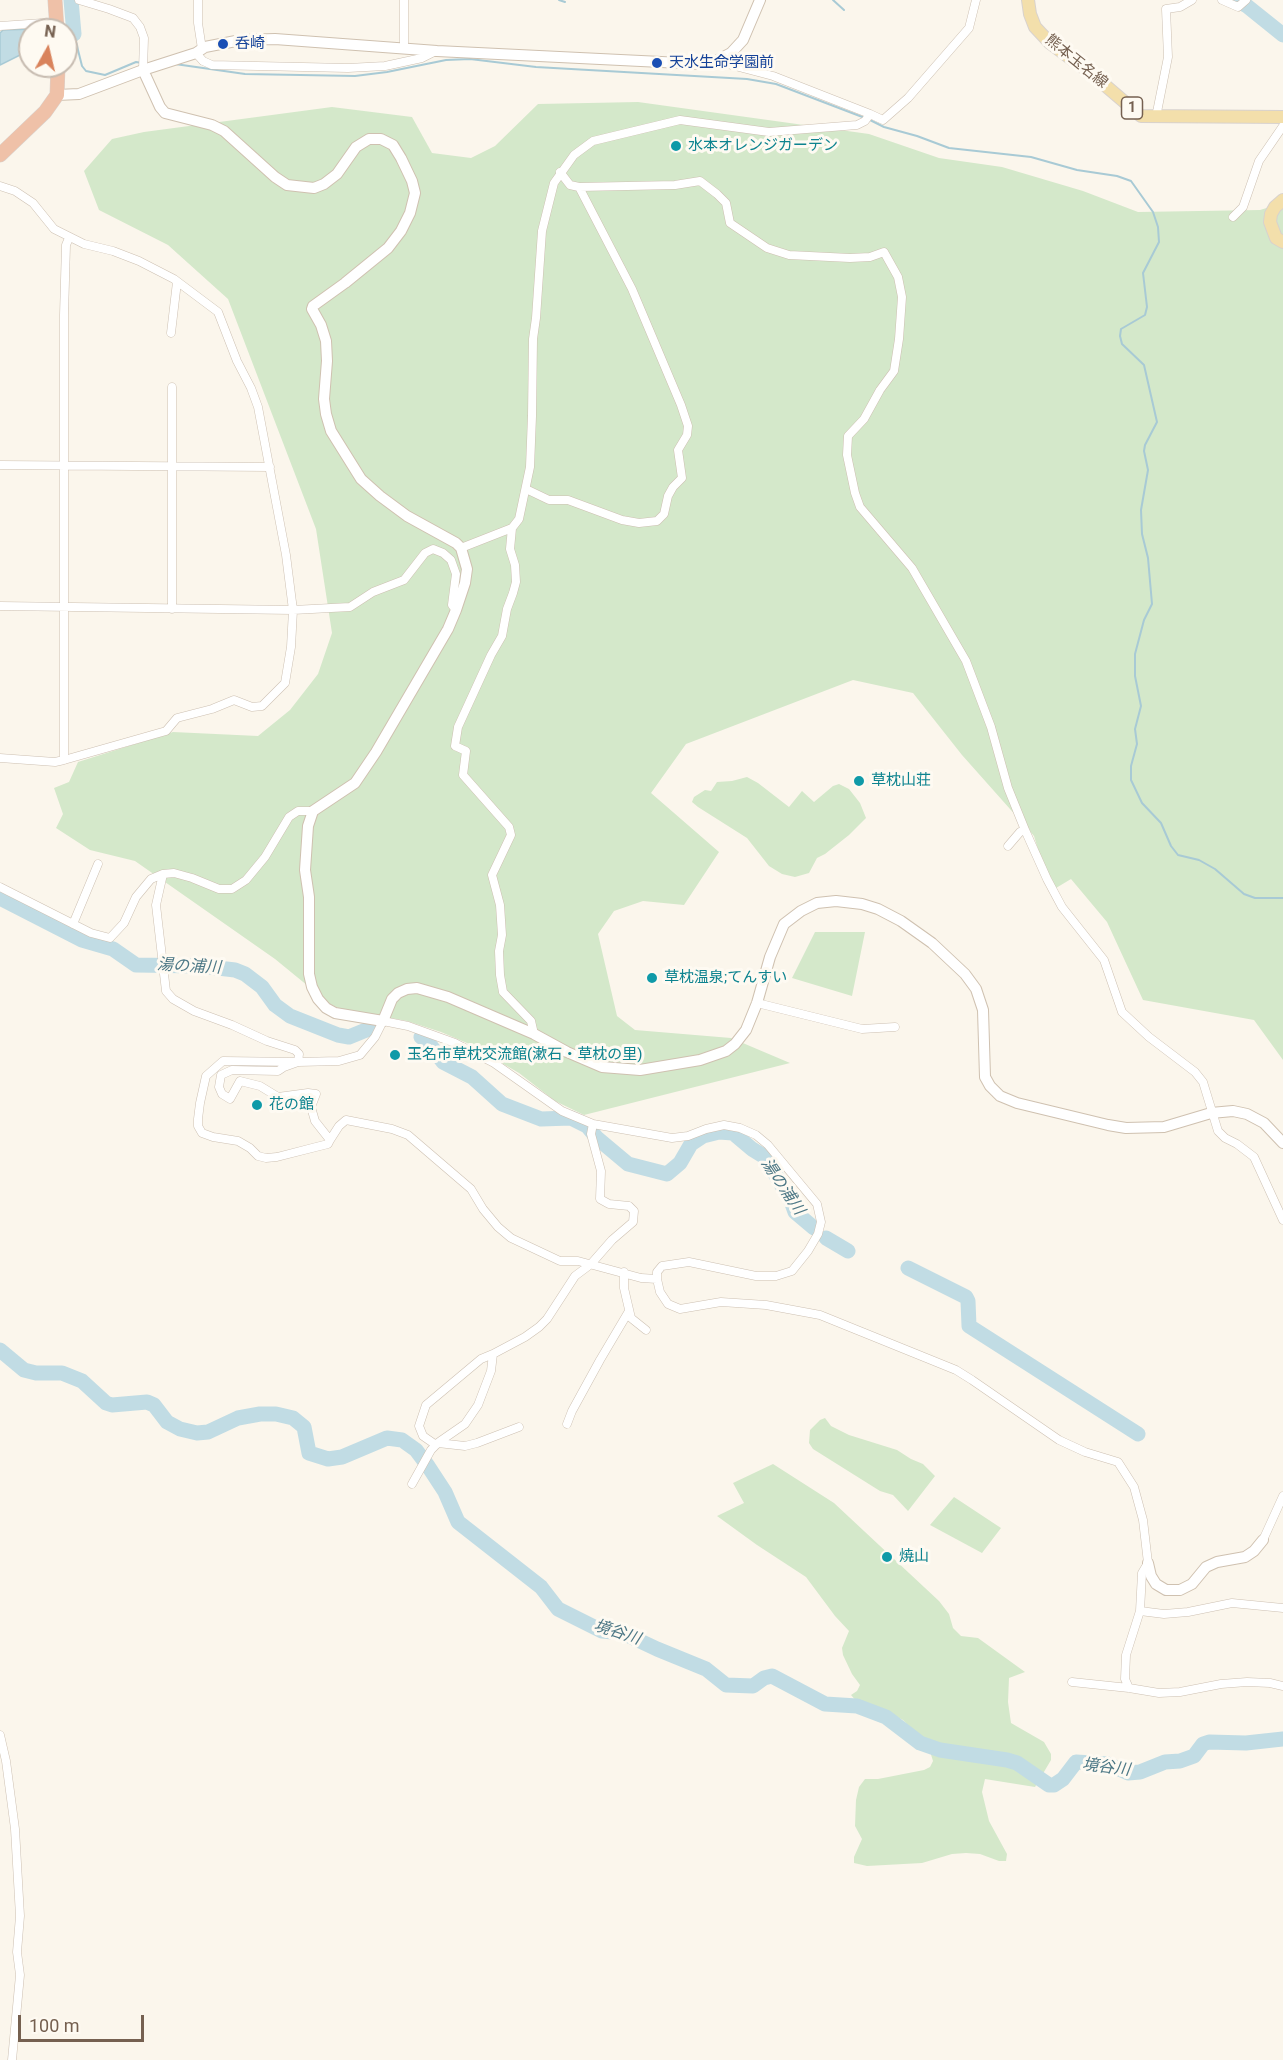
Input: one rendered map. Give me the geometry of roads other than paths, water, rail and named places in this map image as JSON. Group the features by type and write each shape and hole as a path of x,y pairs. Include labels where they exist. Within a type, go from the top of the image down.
{"highway":[{"path":"55,0 56,18"},
{"path":"0,155 45,112 57,95 58,78"}],"main road":[{"name":"熊本玉名線","path":"1028,0 1035,27 1050,43 1093,75 1141,116 1283,117"},
{"path":"1283,200 1275,207 1270,222 1276,238 1283,242"}],"street":[{"path":"0,887 91,933 110,938 124,923 136,897 151,879 163,874 174,873 219,889 232,889 246,880 278,838 289,818 298,811 313,811 355,783 365,770 456,610 467,569 461,548 446,536 407,516 361,479 331,431 326,414 324,399 326,341 321,325 312,309 388,248 401,231 410,213 415,193 412,181 393,145 381,139 369,139 356,147 337,174 324,184 314,188 287,185 224,131 212,125 165,114 159,107 146,68 144,38 140,27 133,18 79,0"},
{"path":"198,0 199,51 203,61 212,65 348,68 385,66 422,58 437,51"},
{"path":"404,0 404,47"},
{"path":"57,95 79,94 146,68 241,40 275,39 437,51 702,64 716,61 731,53 743,40 760,0"},
{"path":"716,61 773,76 868,117 883,120 908,98 969,28 976,0"},
{"path":"1156,117 1168,57 1166,9 1180,8 1192,0"},
{"path":"1222,0 1238,7 1244,2"},
{"path":"0,26 18,26"},
{"path":"461,548 512,528 519,519 530,467 532,339 536,318 542,231 554,183 574,155 593,141 680,120 769,132 857,125 868,117"},
{"path":"1233,217 1244,207 1259,161 1283,126"},
{"path":"560,172 570,185 579,187 675,185 700,181 726,203 730,223 766,248 789,255 850,258 870,257 884,252 898,277 902,297 899,339 894,371 880,390 864,419 848,436 847,455 860,507 912,568 966,661 991,727 1008,788 1025,830 1062,907 1104,960 1122,1012 1149,1037 1195,1072 1203,1082 1218,1131 1254,1157 1283,1220"},
{"path":"0,186 15,191 33,202 54,229 69,238 139,261 177,282 218,312 258,406 286,555 293,610 291,647 285,683 262,706 252,707 234,700 212,709 177,717 166,731 55,762 0,758"},
{"path":"526,489 549,500 568,500 613,517 639,523 657,521 664,514 668,496 682,478 678,450 687,435 688,426 632,289 579,187"},
{"path":"64,760 66,245 69,238"},
{"path":"171,333 177,282"},
{"path":"172,387 172,609"},
{"path":"0,465 270,467"},
{"path":"512,528 510,549 515,565 516,582 513,594 507,609 502,636 458,727 455,746 466,751 463,775 509,827 511,836 492,875 500,905 500,975 503,992 531,1021 534,1034"},
{"path":"0,606 293,610 350,607 373,592 404,580 425,553 433,549 444,553 451,560 456,574 452,606 456,610"},
{"path":"313,811 308,826 305,870 309,897 309,974 312,987 326,1008 335,1013 408,1026 455,1043 494,1063 562,1111 592,1129 672,1138 688,1136 724,1125 740,1128 756,1135 768,1145 817,1204 821,1222 818,1234 792,1271 776,1276 756,1276 689,1262 662,1266 657,1272 657,1279 660,1292 668,1304 680,1309 721,1302 766,1305 820,1315 956,1370 1059,1440 1085,1452 1118,1462 1134,1487 1143,1520 1151,1576 1156,1584 1166,1590 1180,1590 1192,1584 1206,1567 1217,1562 1245,1557 1254,1551 1263,1540 1283,1496"},
{"path":"1008,846 1020,832 1025,830"},
{"path":"73,924 98,864"},
{"path":"163,874 156,905 166,991 173,999 194,1011 295,1050 299,1054 298,1062"},
{"path":"657,1279 641,1278 578,1261 560,1261 511,1238 483,1209 471,1189 408,1135 392,1129 346,1120 339,1126 328,1144 266,1158 258,1156 238,1141 202,1133 198,1126 206,1076 223,1061 339,1061 360,1055 375,1037 392,999 407,989 417,988 448,997 534,1034 602,1067 622,1070 649,1069 700,1060 726,1051 746,1030 757,1003 770,957 784,924 801,911 817,903 836,901 862,904 902,921 940,950 976,989 983,1010 985,1077 1000,1096 1017,1103 1126,1128 1164,1127 1211,1113 1233,1111 1247,1114 1263,1123 1283,1143"},
{"path":"757,1003 862,1029 895,1027"},
{"path":"298,1062 278,1071 232,1070 221,1075 219,1087 222,1094 230,1099 240,1081 260,1086 278,1097 316,1094 311,1107 315,1121 330,1140"},
{"path":"519,1427 465,1446 437,1444 423,1436 419,1426 426,1405 481,1359 525,1337 539,1327 575,1276 591,1264 612,1240 633,1222 634,1210 629,1206 609,1204 600,1199 601,1171 592,1129"},
{"path":"624,1272 624,1288 631,1318 646,1330"},
{"path":"567,1424 572,1411 629,1311"},
{"path":"412,1484 437,1444 465,1424 478,1405 491,1371 493,1354"},
{"path":"1129,1688 1125,1679 1126,1654 1140,1611 1142,1573 1148,1563"},
{"path":"1140,1611 1164,1614 1188,1612 1232,1603 1283,1608"},
{"path":"1072,1682 1159,1693 1247,1682 1283,1686"},
{"path":"0,1735 6,1761 15,1829 20,1916 17,1952 20,1975 12,2060"}],"water":[{"path":"3,30 18,30 18,56 0,65 0,33"}],"waterway":[{"path":"71,0 73,18"},
{"path":"559,0 565,2"},
{"path":"833,0 844,10"},
{"path":"1236,0 1283,35"},
{"path":"78,50 82,66 86,71 105,75 136,62 142,63"},
{"path":"175,64 245,74 355,76 446,60 470,59 536,67 747,79 776,84 865,118"},
{"path":"870,120 884,127 949,148 1031,157 1077,170 1117,176 1131,181 1153,212 1158,227 1159,242 1143,273 1147,307 1145,315 1121,329 1120,336 1122,344 1144,365 1157,422 1144,451 1148,470 1141,510 1142,534 1148,558 1152,604 1144,620 1135,654 1135,676 1141,706 1135,729 1137,744 1131,766 1131,780 1142,803 1161,823 1171,846 1178,855 1199,860 1215,869 1244,894 1255,898 1283,898"},
{"name":"湯の浦川","path":"0,898 82,940 113,949 136,965 201,966 235,970 245,974 262,987 275,1005 290,1016 338,1035 349,1037 371,1028"},
{"name":"湯の浦川","path":"421,1037 428,1042 443,1062 472,1077 502,1104 541,1119 571,1118 587,1126 597,1138 628,1164 667,1174 680,1163 691,1144 703,1136 719,1132 733,1133 765,1157 795,1212 814,1228"},
{"name":"湯の浦川","path":"826,1238 848,1251"},
{"name":"湯の浦川","path":"908,1268 966,1297 969,1326 1138,1434"},
{"name":"境谷川","path":"0,1350 24,1370 36,1373 62,1373 82,1381 106,1403 112,1405 147,1402 154,1405 167,1422 180,1429 197,1433 208,1432 238,1418 276,1414 293,1418 304,1427 309,1453 328,1459 342,1457 387,1438 402,1440 416,1450 428,1466 445,1492 458,1522 541,1587 558,1609 602,1631 623,1633 706,1669 726,1685 753,1686 764,1678 772,1676 825,1704 857,1706 886,1717 920,1743 940,1750 1017,1763 1049,1785 1054,1785 1063,1779 1076,1762 1108,1764 1128,1773 1140,1772 1165,1762 1180,1761 1194,1756 1203,1744 1209,1742 1246,1743 1283,1739"}],"place":[{"name":"呑崎","path":"223,44"},
{"name":"天水生命学園前","path":"657,63"},
{"name":"水本オレンジガーデン","path":"676,146"},
{"name":"草枕山荘","path":"859,781"},
{"name":"草枕温泉;てんすい","path":"652,978"},
{"name":"玉名市草枕交流館(漱石・草枕の里)","path":"395,1055"},
{"name":"花の館","path":"257,1105"},
{"name":"焼山","path":"887,1557"}]}
